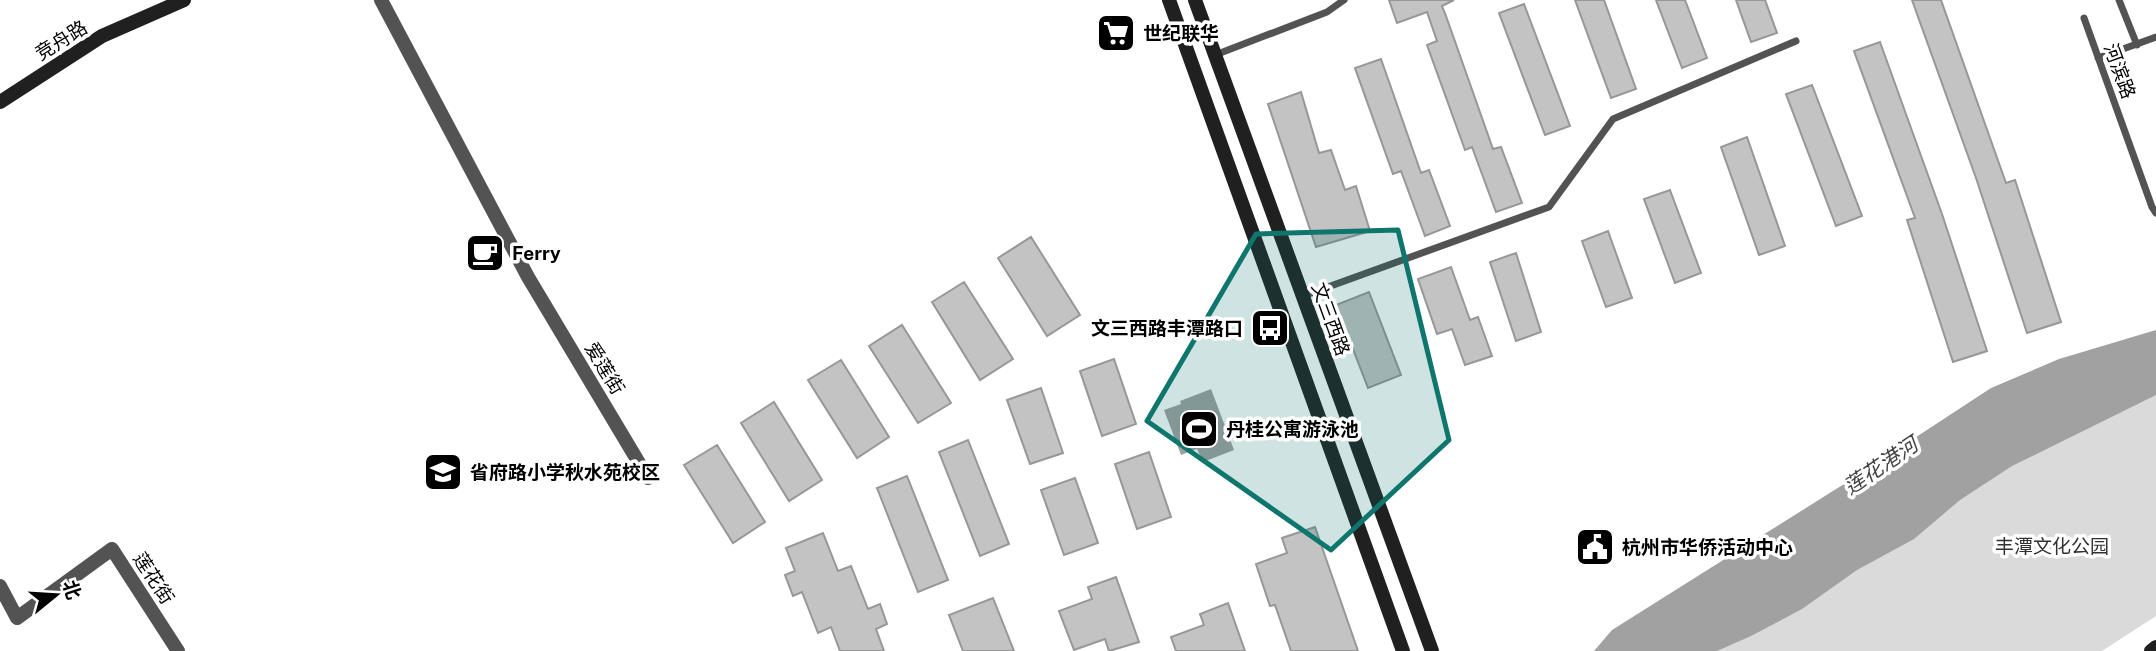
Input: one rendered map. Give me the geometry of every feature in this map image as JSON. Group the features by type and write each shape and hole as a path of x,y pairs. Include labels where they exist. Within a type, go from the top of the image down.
{"main road":[{"name":"竞舟路","path":"0,102 102,36 184,0"},
{"path":"1169,0 1403,651"},
{"name":"文三西路","path":"1195,0 1432,651"},
{"path":"2151,651 2156,647"}],"street":[{"name":"爱莲街","path":"381,0 528,277 648,478"},
{"name":"莲花街","path":"0,586 18,618 112,549 178,651"}],"lane":[{"path":"1215,55 1327,12 1344,0"},
{"path":"2119,0 2137,45"},
{"name":"河滨路","path":"2084,18 2156,213"},
{"path":"2098,58 2156,37"},
{"path":"1302,296 1549,207 1613,119 1796,41"}],"highlighted area":[{"path":"1398,230 1449,440 1331,550 1147,421 1256,234"}],"green space":[{"name":"丰潭文化公园","path":"2156,387 2156,616 2102,651 1704,651 2027,439"}],"water":[{"name":"莲花港河","path":"2156,330 2156,395 2012,466 1960,500 1914,539 1857,570 1802,609 1717,651 1594,651 1612,630 1991,388 2059,359"},
{"name":"丹桂公寓游泳池","path":"1211,389 1234,450 1203,462 1197,449 1181,455 1164,410"}],"building":[{"path":"1389,0 1454,0 1442,6 1493,149 1501,147 1522,203 1496,212 1472,147 1465,150 1427,45 1437,41 1427,12 1397,23"},
{"path":"1575,0 1604,0 1636,89 1611,98"},
{"path":"1656,0 1685,0 1707,58 1682,68"},
{"path":"1736,0 1765,0 1777,33 1751,42"},
{"path":"1912,0 1941,0 2006,183 2015,180 2061,322 2027,333 1976,178"},
{"path":"1524,4 1570,126 1545,135 1499,13"},
{"path":"1880,42 1942,214 1987,351 1953,362 1907,220 1915,218 1854,51"},
{"path":"1381,59 1421,173 1429,170 1450,226 1425,236 1401,171 1393,174 1355,68"},
{"path":"1812,85 1862,216 1836,226 1786,94"},
{"path":"1301,92 1319,153 1331,150 1345,190 1356,186 1370,231 1316,247 1268,104"},
{"path":"1747,137 1785,246 1759,255 1721,147"},
{"path":"1670,190 1701,273 1675,283 1644,199"},
{"path":"1608,231 1632,298 1606,307 1582,241"},
{"path":"1031,237 1080,315 1047,336 998,258"},
{"path":"1516,253 1541,332 1516,341 1490,262"},
{"path":"1451,267 1470,320 1478,317 1492,356 1465,365 1452,329 1437,334 1418,279"},
{"path":"964,282 1013,359 980,380 932,302"},
{"path":"1369,292 1401,375 1368,388 1336,305"},
{"path":"902,325 951,403 918,423 869,346"},
{"path":"1114,359 1136,424 1102,436 1080,371"},
{"path":"841,360 889,437 857,458 808,380"},
{"path":"1041,388 1063,453 1030,464 1007,400"},
{"path":"774,402 822,480 789,501 741,423"},
{"path":"968,440 1009,544 980,556 939,452"},
{"path":"717,445 765,522 733,543 684,465"},
{"path":"1149,452 1171,517 1137,529 1115,464"},
{"path":"907,476 948,580 918,592 877,488"},
{"path":"1075,478 1098,543 1064,555 1041,490"},
{"path":"1315,527 1358,651 1291,651 1275,605 1270,606 1256,564 1287,553 1282,538"},
{"path":"823,533 838,571 851,566 868,609 880,604 887,624 876,629 884,651 840,651 831,627 818,633 802,592 793,596 785,575 795,571 786,548"},
{"path":"1116,577 1139,642 1109,651 1105,639 1074,650 1059,611 1092,599 1088,587"},
{"path":"993,598 1014,651 963,651 949,615"},
{"path":"1228,603 1245,651 1176,651 1171,637 1204,625 1200,614"}],"place":[{"name":"世纪联华","path":"1116,33"},
{"name":"Ferry","path":"485,253"},
{"name":"文三西路丰潭路口","path":"1270,328"},
{"name":"丹桂公寓游泳池","path":"1199,429"},
{"name":"省府路小学秋水苑校区","path":"443,472"},
{"name":"杭州市华侨活动中心","path":"1595,547"}]}
